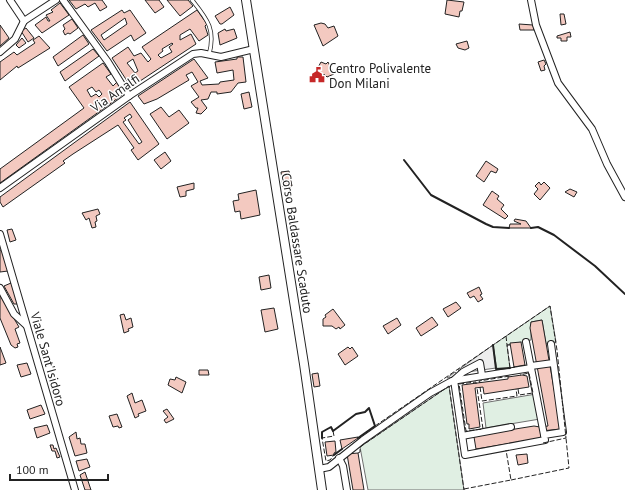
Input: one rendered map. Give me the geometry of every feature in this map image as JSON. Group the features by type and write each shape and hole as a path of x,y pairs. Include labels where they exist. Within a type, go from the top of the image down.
{"street":[{"path":"10,0 24,21"},
{"path":"0,52 15,39 24,21 56,0"},
{"path":"63,0 108,62 129,96"},
{"name":"Corso Baldassare Scaduto","path":"246,0 304,364 322,490"},
{"path":"531,0 536,26 558,83 592,129 607,164 625,197"},
{"name":"Via Amalfi","path":"0,188 129,96 193,54 201,53 221,56 254,48"},
{"name":"Viale Sant'Isidoro","path":"0,236 75,490"},
{"path":"0,288 14,314 27,325"},
{"path":"454,380 465,456 545,440 526,342"},
{"path":"544,435 563,432 551,344"},
{"path":"319,469 329,467 339,458 430,393 454,380 463,372 480,362 482,375"},
{"path":"454,380 553,363"},
{"path":"462,436 510,427"},
{"path":"339,458 344,466 347,490"}],"lane":[{"path":"192,0 210,25 212,44 209,55"}],"green space":[{"path":"550,306 556,342 546,344 542,320 531,322 531,340 507,345 510,368 497,370 493,345"},
{"path":"449,386 464,490 368,490 360,447"},
{"path":"536,394 540,419 486,428 483,403"}],"shaded area":[{"path":"493,345 496,368 467,372 467,375 447,378 455,372 457,374 459,371 458,370"}],"building":[{"path":"69,0 102,0 107,7 100,11 95,3 88,7 85,4 76,9"},
{"path":"145,0 159,0 164,7 155,13"},
{"path":"167,0 188,0 193,6 180,16"},
{"path":"447,0 464,2 459,17 445,14"},
{"path":"60,3 69,15 42,33 35,25 46,17 48,21 50,21 46,15 53,12 51,10"},
{"path":"230,7 234,15 220,24 215,16"},
{"path":"122,10 124,13 130,10 146,33 134,41 131,35 107,51 91,30","holes":["125,18 127,24 104,40 101,35"]},
{"path":"197,10 207,24 205,26 208,35 199,41 190,29 180,35 180,40 191,34 196,44 131,87 112,58 128,47 134,56 141,53 148,62 151,59 142,47","holes":["172,43 173,44 169,47 172,52 161,58 158,55 163,51 162,49","133,59 138,71 135,73 127,63"]},
{"path":"560,14 564,14 566,24 561,25"},
{"path":"72,19 78,28 70,34 68,33 65,35 63,25"},
{"path":"321,23 325,24 328,28 334,26 338,36 323,46 314,25"},
{"path":"519,24 533,25 534,30 520,30"},
{"path":"0,25 9,38 0,46"},
{"path":"26,28 34,38 28,42 21,31"},
{"path":"225,29 226,31 234,29 237,38 220,45 218,33"},
{"path":"570,32 571,37 567,37 567,41 561,41 561,38 557,38 557,36"},
{"path":"83,35 89,44 58,66 53,57"},
{"path":"39,36 50,48 18,68 17,66 0,80 0,62 14,52 17,55 35,43 33,40"},
{"path":"22,38 26,43 19,48 16,45"},
{"path":"467,41 469,48 465,50 458,48 456,44"},
{"path":"93,49 99,56 65,81 60,72"},
{"path":"237,57 243,57 246,82 238,83 231,92 217,94 217,92 211,92 208,99 201,100 207,108 201,114 196,113 198,108 196,108 191,102 199,97 191,86 198,82 192,72 186,75 189,80 157,99 144,104 138,96 194,59 208,78 200,81 202,85 219,84 220,82 234,80 233,70 217,73 215,62 237,59"},
{"path":"544,60 546,64 544,66 545,70 541,71 538,62"},
{"path":"321,62 326,64 328,62 334,74 327,77 324,74 321,77 315,77 316,71"},
{"path":"103,63 111,74 106,77 113,86 117,82 125,93 0,183 0,169 84,108 69,87","holes":["92,87 96,92 99,90 102,94 99,97 96,94 91,97 87,90"]},
{"path":"249,92 252,107 244,109 241,94"},
{"path":"130,102 159,144 138,160 131,150 134,148 118,125 63,161 65,163 3,207 0,202 0,197","holes":["130,114 132,117 128,120 142,142 139,144 123,122 126,120 124,118"]},
{"path":"161,107 169,117 179,110 189,123 167,139 150,114"},
{"path":"165,152 171,161 161,169 154,160"},
{"path":"486,161 498,169 496,173 491,171 484,182 476,176"},
{"path":"289,171 292,186 283,187 281,172"},
{"path":"539,182 541,185 544,182 550,188 540,200 534,194 538,189 535,186"},
{"path":"194,183 194,189 186,191 186,196 180,197 177,187"},
{"path":"570,189 577,192 574,197 565,192"},
{"path":"256,190 260,215 241,219 240,211 235,212 233,201 239,200 238,194"},
{"path":"492,191 499,196 497,199 504,205 501,209 508,216 505,219 483,205"},
{"path":"98,209 100,214 96,216 96,227 92,228 89,218 86,220 82,213"},
{"path":"515,219 526,221 531,228 509,228 510,224 521,224 514,221"},
{"path":"12,229 16,240 10,242 7,230"},
{"path":"0,250 2,250 8,271 0,272"},
{"path":"269,275 271,288 261,290 259,277"},
{"path":"11,283 19,304 14,304 4,286"},
{"path":"479,287 482,294 480,295 483,299 478,302 474,296 470,298 467,293"},
{"path":"0,295 19,327 15,329 20,343 17,344 18,347 15,348 11,345 0,318"},
{"path":"456,302 461,308 448,317 443,309"},
{"path":"274,308 278,329 265,332 261,310"},
{"path":"333,309 345,325 340,329 339,327 336,329 332,326 323,326 323,319 326,317 325,315"},
{"path":"124,314 126,320 131,318 133,327 124,333 120,315"},
{"path":"432,317 438,325 421,336 416,328"},
{"path":"397,318 401,325 388,334 383,326"},
{"path":"542,320 561,429 541,431 542,438 476,449 474,437 478,435 534,426 548,426 530,328 531,322"},
{"path":"521,342 525,365 514,367 510,343"},
{"path":"0,347 6,363 0,365"},
{"path":"348,347 350,349 352,347 358,356 345,365 338,354"},
{"path":"27,363 31,374 21,377 17,365"},
{"path":"199,370 208,370 209,375 199,375"},
{"path":"318,373 320,386 314,387 312,374"},
{"path":"522,375 527,376 529,387 484,394 483,387 475,388 480,427 469,429 462,385 508,379 508,377"},
{"path":"176,377 186,382 182,393 168,385 170,379 175,380"},
{"path":"132,393 135,403 142,400 146,411 138,414 139,416 135,418 127,396"},
{"path":"41,405 45,414 30,419 27,410"},
{"path":"167,409 174,419 166,423 164,420 168,417 163,411"},
{"path":"117,414 122,427 119,428 118,426 113,427 109,416"},
{"path":"47,425 50,433 37,438 34,428"},
{"path":"76,432 77,439 80,438 81,444 85,444 87,453 75,456 69,437"},
{"path":"358,438 342,449 340,440"},
{"path":"335,441 336,452 334,455 327,456 325,442"},
{"path":"50,445 53,445 54,449 56,448 60,457 57,458 55,451 52,451"},
{"path":"358,453 364,490 353,490 347,454"},
{"path":"527,454 528,463 518,465 516,455"},
{"path":"87,459 90,467 79,471 76,461"},
{"path":"85,472 91,490 85,490 80,475"}],"fence":[{"path":"375,426 550,306 557,350 566,438 543,443"},
{"path":"506,336 507,345"},
{"path":"510,345 507,345 510,368 515,367"},
{"path":"518,389 519,395 533,393 529,373 520,375"},
{"path":"480,383 479,381 510,376"},
{"path":"476,384 476,382 459,384 466,431 483,429 477,388"},
{"path":"358,453 360,452 360,447 449,386 464,490"},
{"path":"480,387 482,401 517,396 516,389"},
{"path":"333,431 334,436 322,438 326,461 330,460 334,455"},
{"path":"511,480 569,468 566,438"},
{"path":"464,489 511,480 506,450"}],"wall":[{"path":"404,160 431,195 493,227 509,228"},
{"path":"531,228 538,227 554,235 595,266 625,294"},
{"path":"493,345 496,369 510,368"},
{"path":"322,438 322,432 331,427 333,431 356,414 365,412 369,408 375,426 358,438"},
{"path":"334,455 342,449"}],"place":[{"name":"Centro Polivalente Don Milani","path":"317,75"}]}
